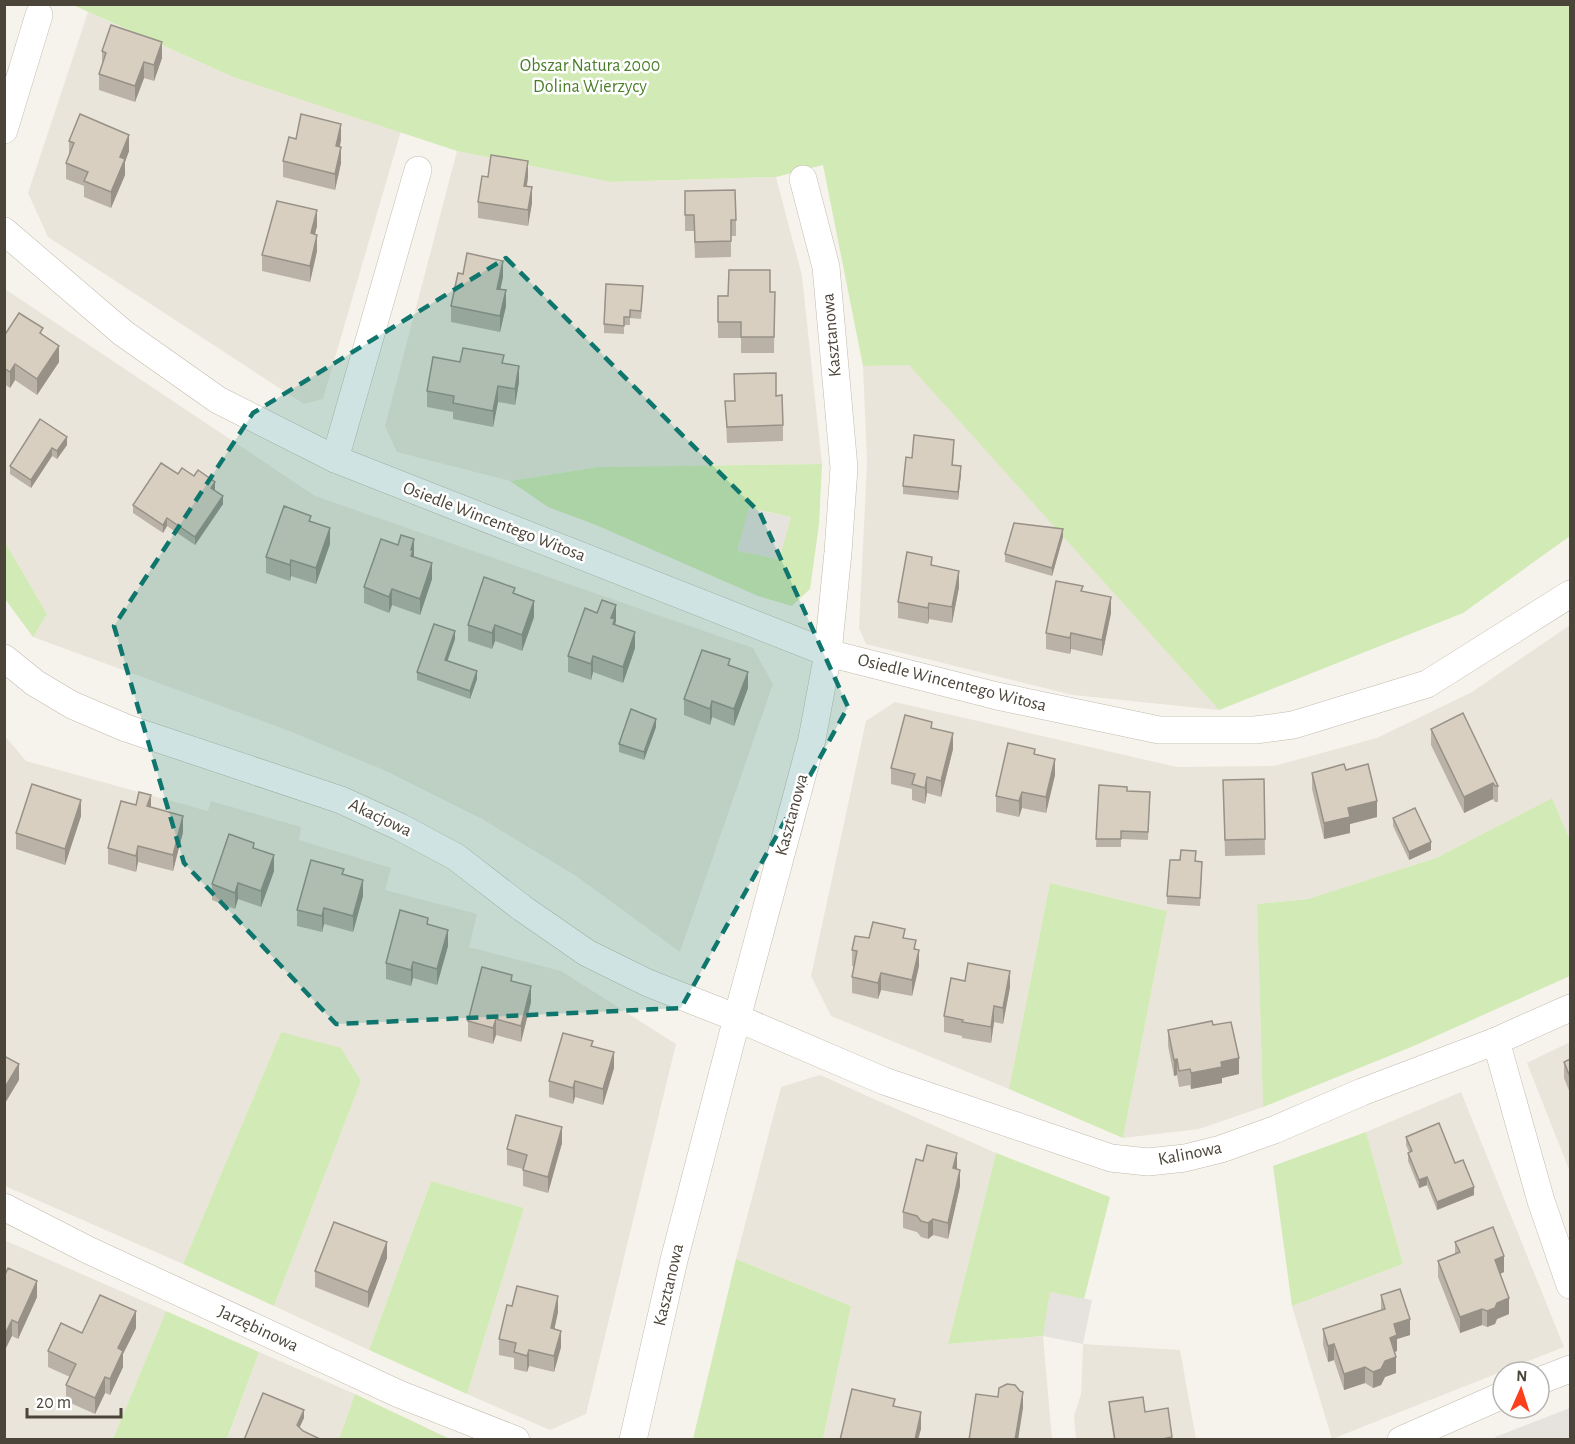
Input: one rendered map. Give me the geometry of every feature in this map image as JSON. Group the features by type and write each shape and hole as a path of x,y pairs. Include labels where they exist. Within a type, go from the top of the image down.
{"street":[{"path":"4,130 39,15"},
{"path":"335,459 418,170"},
{"name":"Kasztanowa","path":"633,1440 674,1260 812,739 828,652 844,468 826,267 803,179"},
{"name":"Osiedle Wincentego Witosa","path":"4,231 123,333 218,400 335,459 828,652 997,696 1159,730 1255,730 1293,725 1426,684 1570,594"},
{"name":"Akacjowa","path":"4,658 35,682 83,709 126,728 341,800 400,827 456,856 522,908 587,953 648,983 737,1018"},
{"name":"Kalinowa","path":"737,1018 884,1081 1111,1158 1148,1162 1185,1158 1221,1149 1274,1130 1362,1092 1496,1041 1570,1008"},
{"path":"1496,1041 1541,1201 1570,1285"},
{"name":"Jarzębinowa","path":"4,1208 98,1255 399,1394 516,1440"},
{"path":"1551,1376 1570,1369"},
{"path":"1401,1440 1491,1400"}],"highlighted area":[{"path":"506,258 760,513 848,707 681,1008 336,1024 184,863 114,626 253,413"}],"shaded area":[{"path":"88,12 233,77 401,131 323,399 304,404 48,237 28,193"},
{"path":"457,151 611,182 776,177 802,276 822,464 598,467 510,481 397,452 385,426"},
{"path":"5,289 315,496 753,648 773,684 680,952 576,876 482,819 386,771 287,730 33,637 47,614 5,542 4,477 7,473 4,471"},
{"path":"909,364 1219,710 1073,695 866,644 859,628 867,463 863,366"},
{"path":"748,508 791,517 779,559 737,551"},
{"path":"1570,625 1570,840 1552,798 1436,858 1308,899 1257,904 1263,1107 1199,1129 1123,1138 1167,911 1050,883 1009,1089 831,1016 811,976 866,721 895,702 1177,767 1274,766 1377,738 1472,692"},
{"path":"4,735 26,761 208,811 211,801 301,827 299,840 391,868 385,890 477,914 469,947 561,971 676,1044 586,1414 550,1430 467,1394 524,1208 431,1181 369,1350 274,1306 361,1081 281,1032 183,1264 5,1186"},
{"path":"1570,1042 1570,1172 1527,1063"},
{"path":"820,1075 996,1153 948,1344 1043,1336 1052,1439 823,1439 851,1306 736,1259 781,1087"},
{"path":"1461,1092 1564,1347 1531,1360 1491,1360 1491,1376 1332,1439 1292,1306 1403,1264 1366,1132"},
{"path":"4,1240 166,1311 113,1439 5,1439"},
{"path":"1050,1292 1092,1300 1083,1344 1043,1336"},
{"path":"1083,1344 1180,1350 1196,1439 1076,1439 1074,1416 1081,1394"},
{"path":"259,1352 355,1394 339,1439 227,1440"},
{"path":"1570,1408 1570,1439 1496,1439 1495,1437 1539,1420 1551,1420 1551,1415"}],"green space":[{"name":"Obszar Natura 2000 Dolina Wierzycy","path":"73,5 1570,5 1570,536 1463,613 1219,710 909,365 863,366 823,165 776,177 611,182 457,151 233,77"},
{"path":"822,464 819,524 810,589 792,606 758,596 596,525 548,507 510,481 598,467","holes":["749,508 791,517 779,559 737,551"]},
{"path":"5,542 47,614 33,637 5,599"},
{"path":"1552,798 1570,840 1570,976 1416,1045 1263,1107 1257,904 1308,899 1436,858"},
{"path":"1050,883 1167,911 1123,1138 1009,1089"},
{"path":"281,1032 341,1048 361,1081 274,1306 183,1264"},
{"path":"1366,1132 1403,1264 1292,1306 1273,1166"},
{"path":"996,1153 1110,1197 1084,1299 1050,1292 1043,1336 948,1344"},
{"path":"431,1181 524,1208 467,1394 369,1350"},
{"path":"736,1259 851,1306 823,1439 693,1439"},
{"path":"166,1311 259,1352 227,1439 113,1439"},
{"path":"355,1394 450,1439 339,1439"}],"building":[{"path":"111,25 162,42 154,65 144,62 135,86 99,74 106,53 102,51"},
{"path":"80,114 129,135 120,157 125,159 111,192 84,181 88,172 66,163 74,143 69,141"},
{"path":"301,114 341,124 336,146 341,147 335,174 283,161 289,137 296,139"},
{"path":"491,155 528,161 524,186 532,187 528,210 478,202 482,176 488,177"},
{"path":"735,190 736,220 731,220 731,241 695,242 694,215 685,215 685,191"},
{"path":"277,201 317,210 311,233 317,235 310,266 262,255"},
{"path":"467,253 503,261 497,289 506,290 500,316 451,306 458,273 463,274"},
{"path":"729,270 770,270 770,292 775,292 774,337 741,337 741,322 718,322 718,296 728,296"},
{"path":"606,284 643,286 641,311 630,310 630,317 624,317 624,326 604,324"},
{"path":"19,313 43,328 40,333 59,346 37,379 15,364 10,372 4,368 4,336"},
{"path":"463,348 504,355 502,363 519,366 515,389 498,386 493,411 453,403 454,396 427,391 433,357 460,362"},
{"path":"776,373 776,396 782,395 783,425 727,427 725,401 735,401 734,374"},
{"path":"40,419 67,437 57,451 52,448 31,480 10,466"},
{"path":"914,435 954,440 952,465 961,466 958,492 903,486 906,457 912,458"},
{"path":"161,463 178,474 182,468 194,476 198,470 215,482 211,488 223,496 195,537 167,518 163,525 133,505"},
{"path":"284,506 311,516 309,521 330,528 316,568 291,560 290,565 266,557"},
{"path":"1014,523 1063,529 1052,568 1005,554"},
{"path":"401,535 414,539 411,556 432,563 420,599 392,589 389,597 364,587 381,539 398,545"},
{"path":"907,552 932,557 931,565 959,571 952,607 929,603 928,608 898,602"},
{"path":"484,577 515,588 513,593 534,601 522,635 495,625 492,633 468,625"},
{"path":"1056,581 1083,586 1081,591 1111,597 1102,640 1071,633 1070,638 1046,633"},
{"path":"602,600 616,605 611,618 615,619 613,624 635,632 623,667 593,656 591,664 568,656 585,608 597,613"},
{"path":"434,624 455,631 445,660 477,671 470,691 417,672"},
{"path":"702,650 730,659 728,665 748,672 734,709 712,701 710,709 684,699"},
{"path":"631,709 656,719 644,752 619,744"},
{"path":"1463,713 1498,786 1493,783 1464,797 1431,729"},
{"path":"905,715 932,722 931,728 953,733 941,781 927,777 925,788 912,784 915,774 891,768"},
{"path":"1008,743 1035,749 1034,754 1055,759 1046,797 1022,792 1019,801 996,796"},
{"path":"1344,764 1346,770 1368,764 1377,801 1348,808 1350,817 1324,823 1312,773"},
{"path":"1264,779 1265,839 1225,840 1223,780"},
{"path":"32,784 81,800 65,849 16,833"},
{"path":"1099,785 1127,787 1127,791 1150,792 1148,832 1121,831 1121,839 1096,839"},
{"path":"139,792 151,795 147,806 183,816 173,855 138,846 136,856 108,848 121,801 136,805"},
{"path":"1415,808 1431,842 1409,852 1393,818"},
{"path":"229,834 254,843 253,848 274,855 261,891 238,883 235,893 212,884"},
{"path":"1181,850 1196,851 1195,861 1202,862 1200,898 1167,896 1170,860 1180,860"},
{"path":"311,860 344,869 342,874 363,880 353,916 324,908 322,916 297,910"},
{"path":"400,910 428,918 427,924 448,930 437,969 413,962 411,970 386,963"},
{"path":"873,922 905,929 903,938 916,940 914,949 919,950 912,980 881,973 878,983 852,977 857,951 852,950 855,936 869,938"},
{"path":"968,963 1010,971 1003,1008 994,1006 991,1027 944,1016 951,978 965,981"},
{"path":"482,967 512,975 511,981 531,986 521,1026 496,1019 493,1028 468,1021"},
{"path":"1212,1021 1213,1025 1231,1022 1239,1058 1221,1062 1222,1067 1191,1073 1190,1069 1179,1071 1177,1059 1174,1060 1168,1030"},
{"path":"563,1033 593,1041 591,1046 614,1052 603,1089 575,1081 573,1088 549,1081"},
{"path":"4,1056 19,1064 4,1089"},
{"path":"1570,1059 1570,1077 1564,1062"},
{"path":"516,1115 562,1127 548,1177 523,1170 527,1155 507,1149"},
{"path":"1439,1123 1455,1163 1463,1160 1474,1187 1437,1202 1427,1177 1419,1180 1408,1153 1412,1151 1406,1137"},
{"path":"927,1145 957,1153 953,1168 960,1170 948,1223 933,1219 928,1223 921,1221 917,1216 903,1212 916,1159 923,1161"},
{"path":"334,1222 387,1242 368,1292 315,1271"},
{"path":"1493,1227 1504,1256 1495,1260 1509,1298 1497,1303 1495,1308 1487,1311 1482,1309 1460,1317 1438,1261 1460,1252 1455,1242"},
{"path":"8,1268 37,1281 18,1323 12,1320 4,1336 4,1277"},
{"path":"517,1286 558,1296 551,1328 561,1331 554,1356 529,1350 527,1356 514,1352 516,1343 499,1339 507,1305 512,1306"},
{"path":"1400,1289 1410,1319 1394,1324 1397,1335 1390,1338 1396,1357 1385,1361 1381,1369 1373,1372 1365,1367 1344,1374 1334,1344 1328,1346 1323,1329 1385,1309 1381,1295"},
{"path":"100,1295 136,1311 118,1348 123,1351 110,1379 105,1377 95,1398 66,1385 76,1364 48,1351 61,1323 82,1333"},
{"path":"1007,1384 1015,1385 1023,1392 1015,1440 969,1440 976,1394 998,1397 999,1388"},
{"path":"852,1389 895,1399 893,1406 921,1412 915,1440 840,1440"},
{"path":"263,1393 304,1410 297,1425 303,1431 322,1440 244,1440"},
{"path":"1143,1397 1145,1412 1168,1408 1172,1437 1158,1440 1115,1440 1109,1402"}]}
